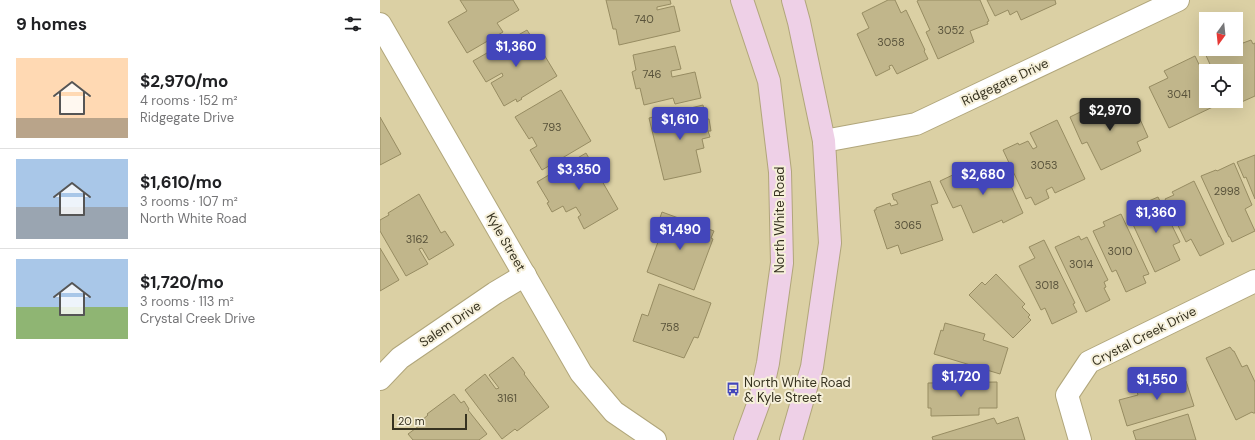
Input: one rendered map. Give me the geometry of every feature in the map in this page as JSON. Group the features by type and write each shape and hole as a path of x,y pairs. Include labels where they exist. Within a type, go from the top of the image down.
{"main road":[{"name":"North White Road","path":"742,0 769,81 780,172 782,263 768,363 760,399 745,440"},
{"path":"791,440 812,367 830,243 824,141 793,0"}],"street":[{"name":"Ridgegate Drive","path":"824,141 916,124 1178,0"},
{"name":"Kyle Street","path":"380,24 581,373 614,412 655,440"},
{"name":"Salem Drive","path":"380,379 400,358 494,293 525,275"},
{"name":"Crystal Creek Drive","path":"1080,440 1067,395 1089,362 1255,281"}],"building":[{"path":"460,0 513,0 519,10 497,23 503,32 467,53 448,22 467,11"},
{"path":"606,0 670,0 671,4 657,7 657,10 674,6 680,31 619,45 616,29 613,29"},
{"path":"888,0 895,0 901,13 906,10 928,59 897,74 892,65 889,66 890,69 876,76 857,34 869,28 862,13"},
{"path":"980,0 989,21 987,22 988,24 970,31 974,42 938,59 926,32 930,30 917,1"},
{"path":"987,0 1055,0 1056,4 1021,20 1017,11 1010,15 1008,10 995,16"},
{"path":"527,30 536,44 537,43 557,76 517,102 516,99 504,106 491,83 503,76 502,73 486,82 473,61"},
{"path":"1251,40 1253,44 1255,43 1255,96 1243,101 1243,64 1210,64 1206,56 1243,56 1243,43"},
{"path":"675,46 681,69 671,71 672,77 695,72 701,98 675,104 673,98 644,105 640,88 636,89 632,72 636,70 633,55"},
{"path":"1195,56 1199,64 1199,108 1211,108 1169,128 1149,87 1168,78 1164,71"},
{"path":"561,90 591,141 542,170 530,150 537,146 532,137 529,139 515,117"},
{"path":"1131,99 1148,137 1137,142 1141,151 1101,170 1087,142 1082,144 1070,117 1105,100 1107,106 1110,104 1112,108"},
{"path":"703,105 706,119 709,119 711,131 708,131 710,137 702,139 704,148 696,150 701,172 664,180 649,118"},
{"path":"380,117 401,154 380,165"},
{"path":"1057,120 1085,179 1055,193 1052,187 1046,190 1049,198 1035,205 1031,197 1026,199 1003,150 1018,143 1019,145 1028,141 1033,149 1037,147 1030,133"},
{"path":"586,153 618,209 584,229 578,217 581,215 576,207 566,212 563,206 552,212 547,203 549,202 537,182"},
{"path":"1255,155 1255,199 1246,177 1244,178 1237,162"},
{"path":"1234,163 1252,205 1245,209 1255,231 1232,242 1201,176 1216,170 1217,171"},
{"path":"976,164 980,172 987,169 988,172 1002,166 1023,213 1003,223 1002,220 973,233 961,205 953,208 940,181"},
{"path":"930,181 938,203 931,205 943,240 901,254 898,245 887,249 874,210 890,203 891,206 898,204 896,200 894,200 892,194"},
{"path":"1194,181 1224,244 1200,256 1191,239 1186,242 1165,199 1174,195 1172,192"},
{"path":"419,194 441,233 445,231 454,245 429,260 422,248 419,249 428,264 406,276 380,231 380,220 389,215 388,213"},
{"path":"1158,197 1180,242 1173,245 1180,260 1155,272 1130,218 1140,213 1137,206"},
{"path":"662,212 714,231 711,238 713,239 694,290 647,272 658,242 652,240"},
{"path":"1121,214 1149,274 1143,276 1146,283 1126,292 1116,270 1112,272 1093,231 1105,226 1103,222"},
{"path":"1079,236 1081,240 1087,237 1108,280 1104,282 1106,287 1104,288 1110,300 1086,312 1055,247"},
{"path":"1044,240 1075,303 1073,304 1077,312 1052,324 1045,308 1041,310 1019,266 1035,258 1029,247"},
{"path":"380,248 399,280 380,291"},
{"path":"996,274 1025,304 1022,307 1030,315 1028,317 1031,320 1013,338 969,295 982,282 985,285"},
{"path":"659,284 711,303 698,338 694,337 684,358 633,341 642,314 648,316"},
{"path":"945,323 985,334 983,340 1008,348 1000,374 934,354 941,330 943,331"},
{"path":"1230,347 1234,351 1242,367 1247,365 1255,382 1255,413 1252,412 1236,420 1206,358"},
{"path":"513,357 549,407 517,431 515,429 502,439 465,390 485,374 496,389 499,388 489,375"},
{"path":"1180,375 1182,382 1186,381 1194,406 1127,426 1119,400 1138,395 1136,388"},
{"path":"997,382 997,408 979,408 979,415 931,416 931,408 928,408 928,383"},
{"path":"454,394 461,403 464,401 469,409 468,410 487,434 479,440 413,440 408,434 423,423 421,421 428,415 427,414"},
{"path":"1188,414 1196,440 1136,440 1133,431"},
{"path":"1018,417 1025,440 933,440 932,437 994,418 997,424"}],"place":[{"name":"North White Road & Kyle Street","path":"733,389"}]}
